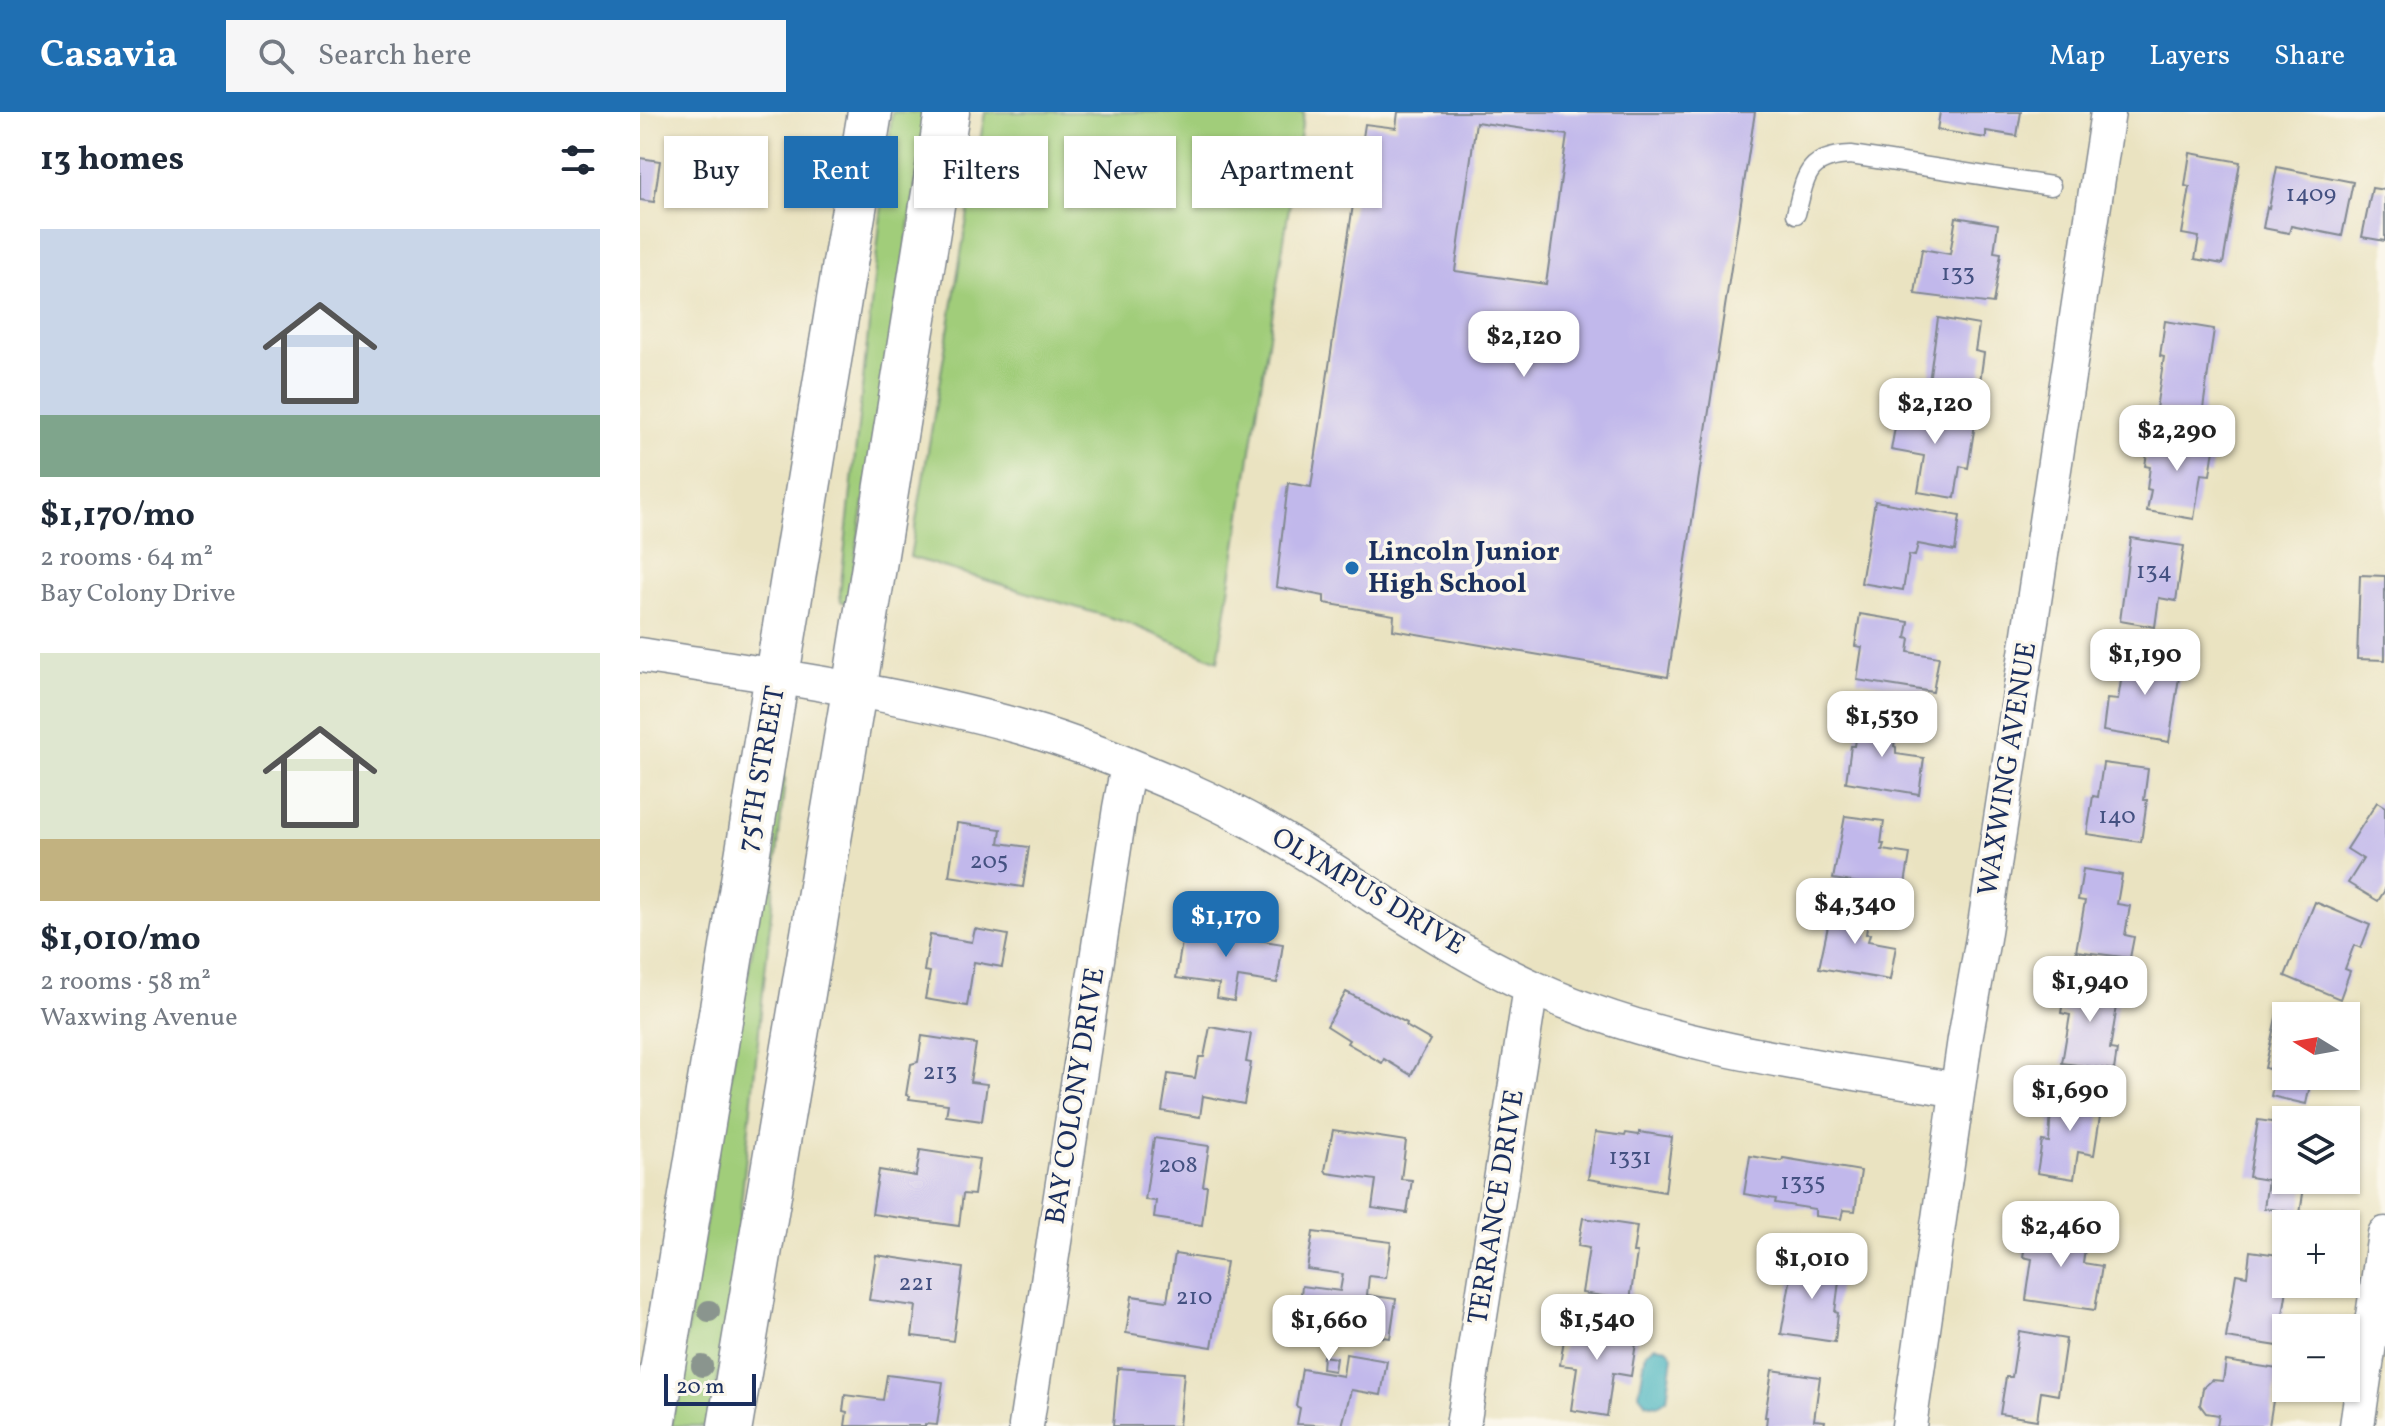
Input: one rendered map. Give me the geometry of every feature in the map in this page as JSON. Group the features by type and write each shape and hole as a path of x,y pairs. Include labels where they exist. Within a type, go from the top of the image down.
{"main road":[{"name":"75TH STREET","path":"653,1426 870,112"},
{"path":"730,1426 854,691 947,112"}],"street":[{"name":"WAXWING AVENUE","path":"1909,1426 1957,1090 1983,938 2108,112"},
{"name":"OLYMPUS DRIVE","path":"640,655 925,703 1056,738 1188,790 1267,830 1458,947 1531,987 1626,1024 1707,1046 1957,1090"},
{"name":"BAY COLONY DRIVE","path":"1026,1426 1128,766"},
{"name":"TERRANCE DRIVE","path":"1463,1426 1531,987"},
{"path":"2357,1426 2378,1323 2385,1234"}],"lane":[{"path":"1796,214 1803,186 1813,165 1831,156 1851,155 2051,186"}],"green space":[{"path":"892,112 928,112 924,136 914,136 914,198 848,601 845,603 841,601 840,593 882,208 898,208 898,136 889,136"},
{"path":"985,112 1304,112 1300,136 1192,136 1192,208 1289,208 1218,661 1128,623 910,557 969,208 1048,208 1048,136 981,136"},
{"path":"782,774 785,779 731,1301 710,1426 671,1426"}],"water":[{"path":"1655,1346 1667,1348 1673,1356 1667,1399 1658,1405 1646,1403 1639,1394 1646,1352"}],"building":[{"name":"Lincoln Junior High School","path":"1398,112 1755,112 1668,677 1393,630 1394,615 1324,603 1324,596 1276,587 1288,483 1311,487 1353,208 1382,208 1382,136 1363,136 1365,124 1396,128","holes":["1476,122 1567,135 1546,284 1455,271"]},
{"path":"1940,112 2021,112 2017,136 1986,131 1986,138 1937,130"},
{"path":"2190,153 2240,162 2223,264 2195,259 2199,237 2182,234 2190,187 2185,186"},
{"path":"640,158 660,161 654,202 640,200"},
{"path":"2277,167 2353,182 2342,236 2291,226 2289,233 2263,228"},
{"path":"2372,188 2385,190 2385,241 2362,237"},
{"path":"1956,217 1998,224 1994,252 2001,253 1993,304 1915,294 1922,249 1950,254"},
{"path":"1938,318 1979,325 1975,351 1984,353 1978,396 1928,389"},
{"path":"2165,321 2214,329 2202,416 2156,409 2164,357 2160,356"},
{"path":"1899,404 1976,418 1968,468 1960,466 1955,498 1918,492 1924,456 1891,450"},
{"path":"2150,433 2215,443 2210,475 2201,474 2194,519 2147,511 2151,490 2147,489 2150,467 2145,466"},
{"path":"1875,501 1960,516 1955,551 1918,544 1915,556 1909,555 1903,590 1861,583"},
{"path":"2131,538 2184,546 2176,601 2159,598 2155,627 2120,621"},
{"path":"2360,575 2385,576 2385,660 2357,659"},
{"path":"1860,614 1909,622 1906,638 1910,639 1908,652 1939,657 1933,692 1857,680 1862,647 1855,646"},
{"path":"2126,649 2182,658 2169,742 2103,731 2107,699 2118,700"},
{"path":"1859,718 1898,723 1894,746 1896,754 1924,758 1919,794 1846,782"},
{"path":"2103,763 2148,769 2141,842 2087,834 2093,796 2098,797"},
{"path":"2377,802 2385,807 2385,890 2378,901 2348,883 2363,859 2347,849"},
{"path":"1845,816 1884,821 1882,850 1910,854 1904,890 1833,879"},
{"path":"957,823 1001,829 999,843 1029,847 1023,887 949,876"},
{"path":"2083,869 2122,875 2117,904 2130,906 2125,935 2134,937 2130,958 2076,951 2085,901 2078,900"},
{"path":"2315,902 2370,925 2361,948 2354,945 2345,969 2350,971 2340,999 2285,976"},
{"path":"1833,903 1870,910 1866,934 1870,934 1868,941 1896,946 1890,980 1819,968"},
{"path":"1185,924 1227,930 1226,935 1283,944 1277,983 1238,977 1234,1001 1217,998 1219,984 1176,978"},
{"path":"975,929 1008,935 1002,967 974,962 967,1006 925,999 930,972 924,971 930,935 972,942"},
{"path":"2067,979 2120,988 2110,1049 2117,1050 2114,1070 2062,1063 2070,1015 2061,1013"},
{"path":"1346,992 1407,1023 1406,1026 1430,1040 1411,1075 1347,1043 1349,1040 1327,1026"},
{"path":"1210,1027 1251,1034 1246,1062 1251,1063 1244,1104 1203,1096 1200,1117 1162,1111 1168,1074 1195,1078 1199,1057 1204,1057"},
{"path":"922,1036 976,1044 970,1082 987,1084 982,1121 946,1116 948,1104 909,1099 910,1096 906,1095 911,1064 918,1062"},
{"path":"2272,1036 2272,1070 2265,1068"},
{"path":"2057,1090 2103,1097 2094,1155 2078,1152 2074,1179 2037,1173 2042,1141 2049,1142 2051,1108 2054,1109"},
{"path":"2272,1090 2309,1090 2306,1104 2271,1096"},
{"path":"2258,1120 2272,1122 2272,1194 2303,1194 2301,1210 2264,1208 2268,1180 2249,1177"},
{"path":"1333,1130 1406,1141 1401,1179 1412,1180 1407,1213 1372,1208 1376,1180 1327,1173"},
{"path":"1595,1132 1625,1136 1626,1133 1639,1135 1639,1132 1672,1137 1665,1192 1588,1179"},
{"path":"1154,1138 1209,1146 1203,1186 1207,1186 1202,1225 1154,1218 1156,1201 1145,1200"},
{"path":"920,1150 979,1159 974,1195 963,1194 959,1226 872,1214 879,1170 916,1176"},
{"path":"1750,1156 1782,1161 1783,1158 1861,1171 1855,1211 1843,1210 1841,1219 1815,1216 1815,1209 1744,1194"},
{"path":"1583,1218 1637,1226 1633,1253 1637,1253 1630,1300 1582,1293 1589,1248 1578,1246"},
{"path":"2028,1225 2087,1234 2083,1263 2102,1266 2095,1310 2026,1300 2032,1259 2023,1257"},
{"path":"1313,1232 1391,1242 1386,1278 1369,1276 1367,1295 1396,1299 1390,1338 1297,1325 1302,1286 1340,1291 1343,1274 1307,1269"},
{"path":"2250,1251 2272,1254 2272,1298 2286,1298 2283,1314 2272,1314 2272,1345 2226,1338 2236,1274 2247,1276"},
{"path":"1175,1254 1226,1262 1212,1347 1126,1333 1132,1296 1167,1301"},
{"path":"876,1255 963,1268 953,1341 912,1336 916,1306 869,1300"},
{"path":"1794,1259 1841,1266 1835,1342 1781,1334"},
{"path":"1567,1320 1638,1330 1631,1376 1613,1373 1607,1416 1571,1410 1577,1367 1560,1365"},
{"path":"2019,1331 2066,1339 2058,1395 2041,1392 2037,1420 2000,1414 2006,1377 2012,1377"},
{"path":"1346,1354 1387,1361 1381,1395 1351,1390 1342,1426 1297,1424 1300,1408 1296,1406 1302,1369 1343,1376"},
{"path":"1323,1356 1336,1358 1334,1371 1322,1369"},
{"path":"2226,1361 2272,1368 2273,1402 2269,1426 2217,1426 2219,1415 2206,1413 2200,1405 2203,1388 2212,1380 2223,1381"},
{"path":"1118,1368 1184,1373 1179,1426 1113,1426"},
{"path":"1772,1370 1820,1377 1814,1420 1825,1421 1824,1426 1766,1426"},
{"path":"887,1375 943,1382 937,1425 845,1426 845,1395 883,1400"}],"place":[{"name":"Lincoln Junior High School","path":"1352,568"}]}
